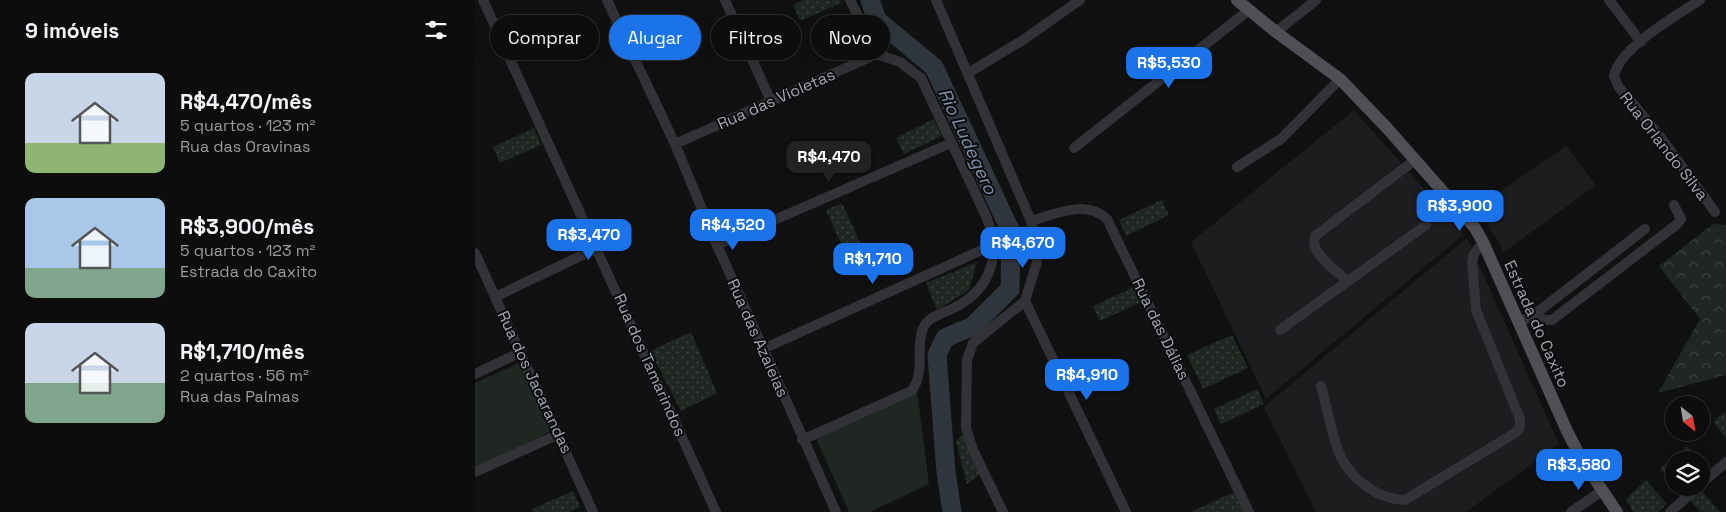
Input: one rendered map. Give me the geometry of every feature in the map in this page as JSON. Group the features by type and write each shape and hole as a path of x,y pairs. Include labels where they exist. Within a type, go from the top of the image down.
{"main road":[{"name":"Estrada do Caxito","path":"1237,0 1276,32 1339,78 1475,228 1483,242 1567,431 1602,491 1617,512"}],"street":[{"name":"Rua dos Tamarindos","path":"483,0 716,512"},
{"name":"Rua das Azaleias","path":"607,0 675,144 717,246 802,440 836,512"},
{"path":"725,0 771,101"},
{"path":"850,0 858,15"},
{"path":"936,0 1031,221 1037,262 1025,301 973,343 967,360 966,428 975,456 1003,512"},
{"path":"968,73 1023,40 1081,0"},
{"path":"1276,32 1316,0"},
{"path":"1609,0 1641,42"},
{"name":"Rua Orlando Silva","path":"1700,0 1641,42 1620,62 1615,71 1615,81 1715,212"},
{"path":"1074,148 1249,10"},
{"path":"802,440 911,391 917,383 919,344 924,327 931,318 966,301 979,290 987,279 991,267 993,235 986,216 921,78 900,62 890,59"},
{"name":"Rua das Violetas","path":"675,144 863,60"},
{"path":"1237,167 1281,140 1339,78"},
{"path":"717,246 951,143"},
{"path":"1347,281 1315,250 1313,242 1315,236 1415,160"},
{"path":"1535,314 1543,320 1552,320 1669,231 1681,219 1674,205"},
{"name":"Rua das Dálias","path":"1031,221 1085,208 1099,212 1107,220 1249,512"},
{"path":"1280,330 1426,225"},
{"path":"1519,323 1535,314 1645,229"},
{"path":"1321,386 1341,457 1357,478 1371,490 1390,500 1405,500 1515,433 1520,427 1520,419 1475,310 1472,261 1474,254 1483,242"},
{"path":"763,349 993,245"},
{"path":"495,297 597,248"},
{"name":"Rua dos Jacarandas","path":"475,253 593,512"},
{"path":"1025,301 1126,512"},
{"path":"475,374 521,352"},
{"path":"475,472 559,434"},
{"path":"1710,476 1726,462"},
{"path":"1571,512 1602,491"},
{"path":"1670,512 1688,496"}],"shaded area":[{"path":"1354,110 1464,234 1266,399 1191,242"},
{"path":"1566,146 1596,185 1504,252 1477,207"},
{"path":"1467,238 1559,444 1466,512 1316,512 1264,407"}],"green space":[{"path":"804,0 840,0 841,3 801,21 801,15 797,15 793,5"},
{"path":"934,119 942,136 904,154 896,138"},
{"path":"534,128 541,145 500,163 493,147"},
{"path":"1162,200 1169,215 1126,236 1119,220"},
{"path":"842,203 861,244 844,251 826,210"},
{"path":"1713,224 1726,225 1726,375 1658,393 1700,319 1659,266"},
{"path":"977,262 969,290 937,310 926,283"},
{"path":"1136,286 1143,301 1100,321 1093,306"},
{"path":"691,332 717,393 681,411 650,351"},
{"path":"1232,335 1248,368 1203,389 1187,355"},
{"path":"523,361 550,423 549,432 475,469 475,383"},
{"path":"1257,389 1264,404 1221,424 1214,409"},
{"path":"917,391 929,484 870,512 849,512 816,438"},
{"path":"1724,412 1726,415 1726,438 1713,422"},
{"path":"962,434 981,474 967,484 956,442"},
{"path":"1687,446 1691,451 1681,451"},
{"path":"1665,465 1665,474 1660,469"},
{"path":"1646,480 1667,504 1658,512 1633,512 1626,499"},
{"path":"573,491 580,507 569,512 533,512 532,509"},
{"path":"1236,491 1246,512 1191,512"},
{"path":"1694,496 1706,496 1720,512 1700,512 1690,500"}],"waterway":[{"name":"Rio Ludegero","path":"870,0 877,20 934,67 1011,232 1010,289 973,326 945,338 937,355 946,472 952,512"}]}
